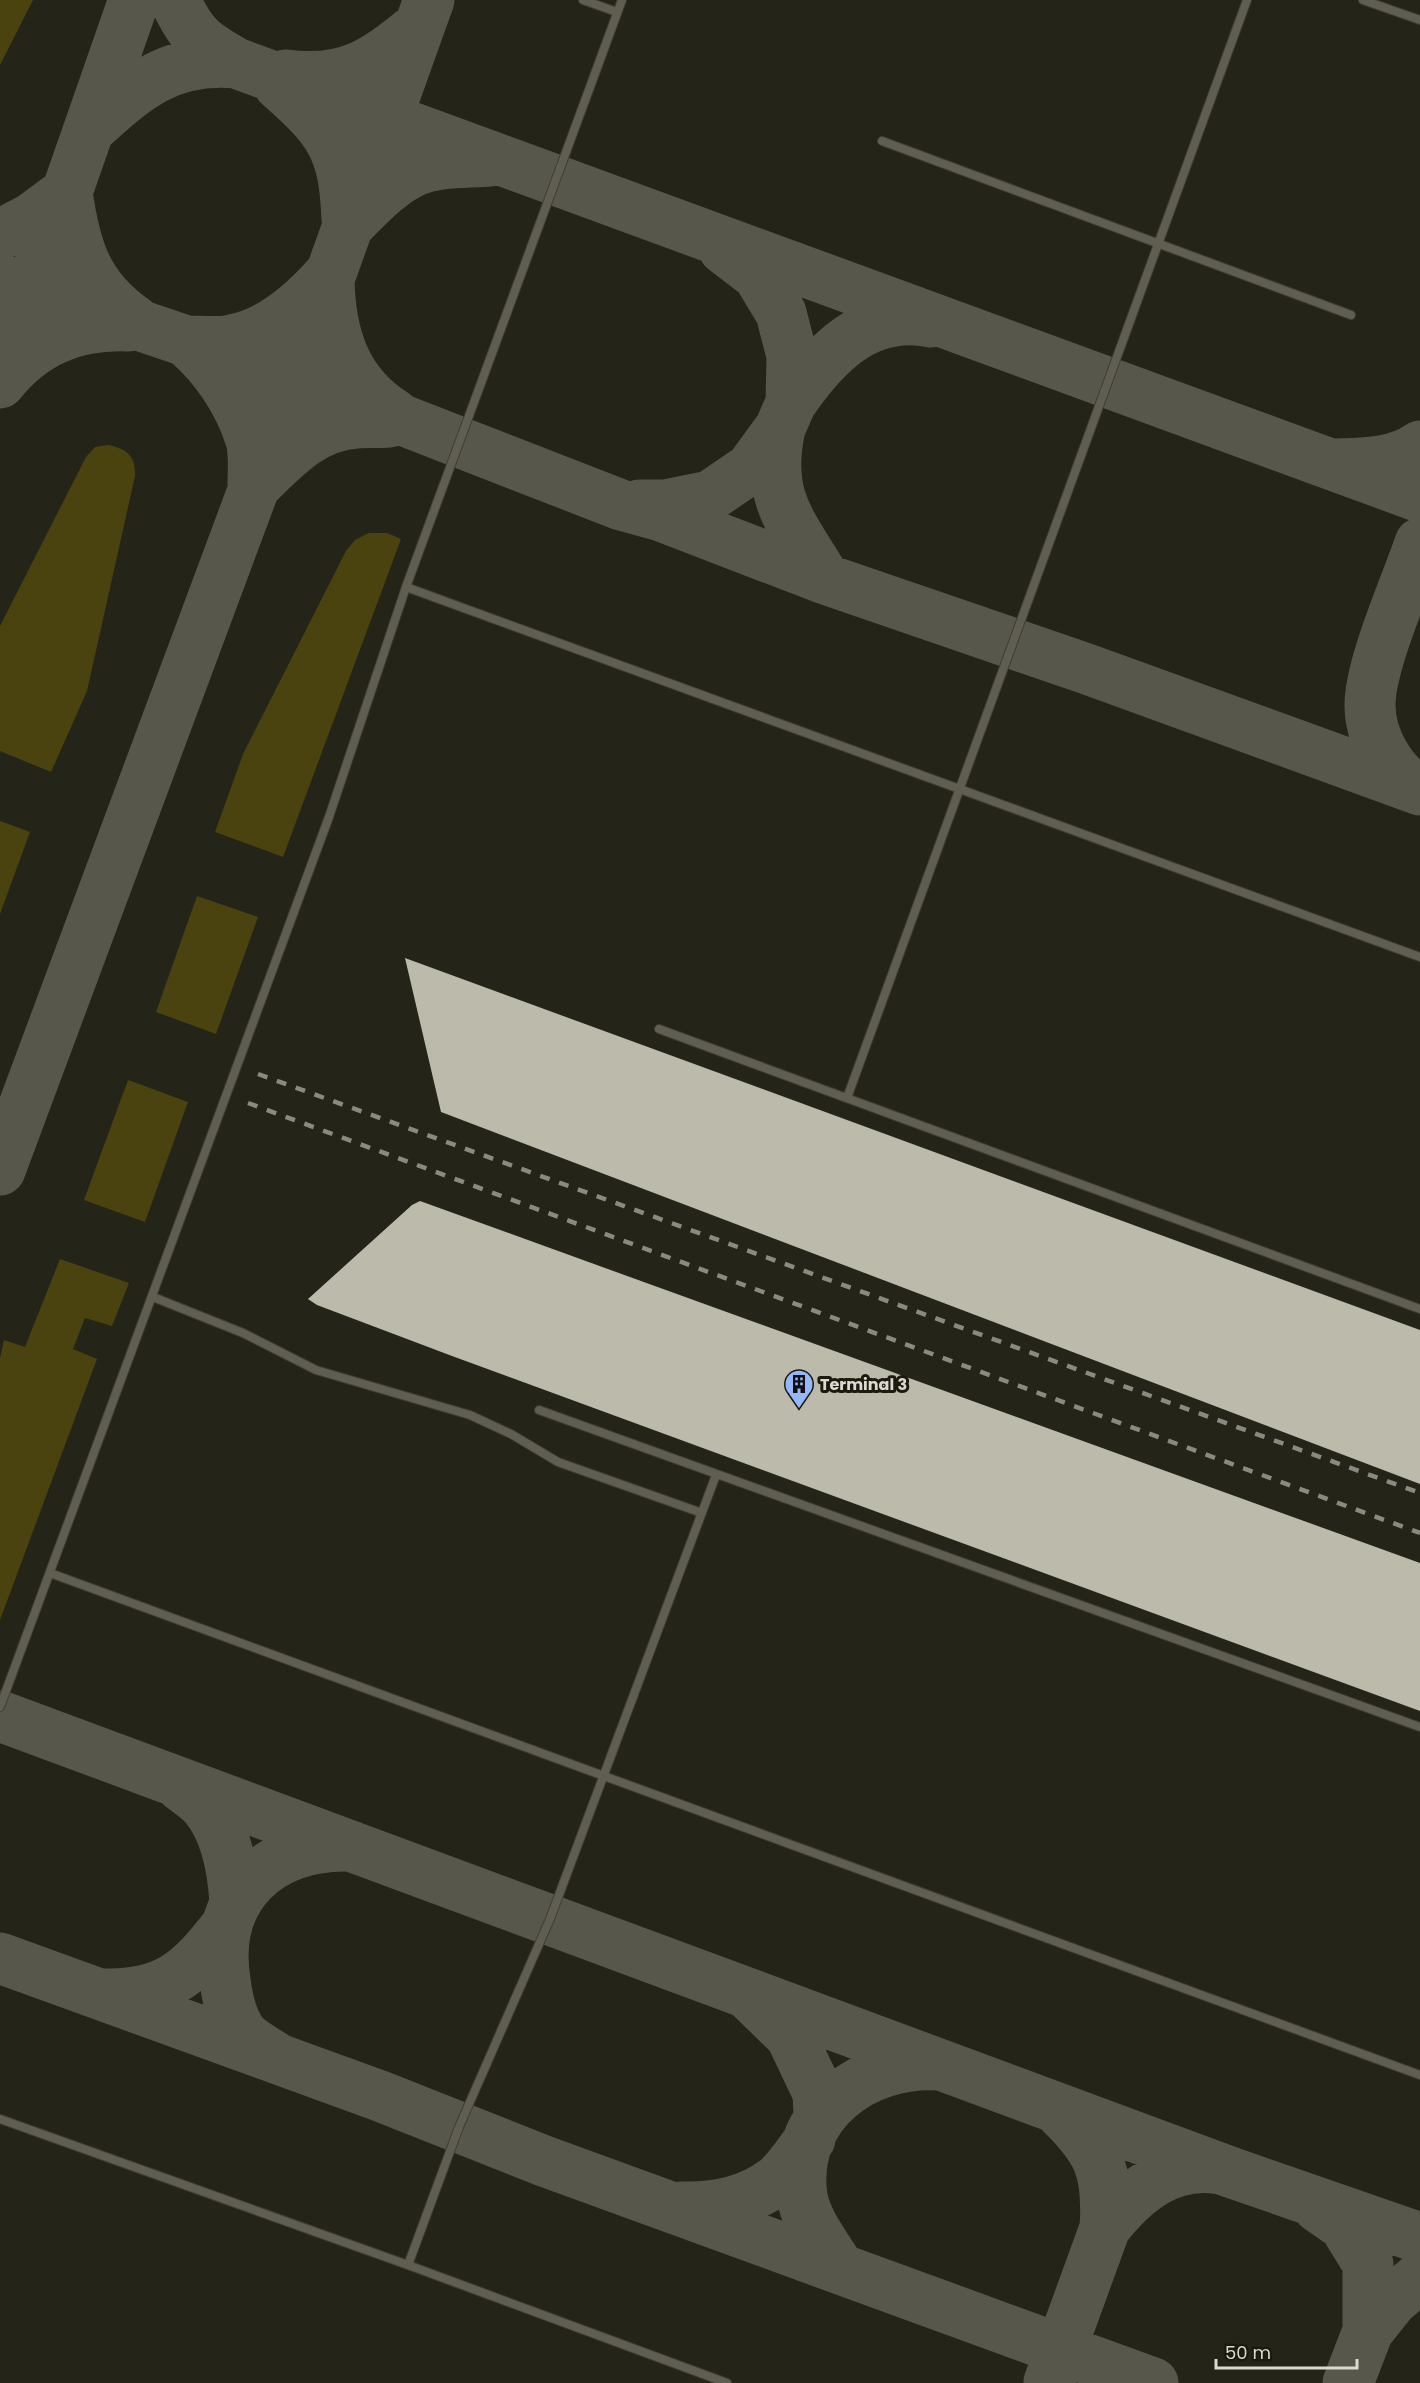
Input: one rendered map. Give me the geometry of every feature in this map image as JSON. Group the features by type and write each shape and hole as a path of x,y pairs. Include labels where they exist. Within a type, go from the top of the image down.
{"lane":[{"path":"583,0 617,12"},
{"path":"0,1707 329,817 406,586 622,0"},
{"path":"848,1098 1247,0"},
{"path":"1364,0 1420,20"},
{"path":"882,141 1351,315"},
{"path":"406,586 1420,957"},
{"path":"659,1029 1420,1309"},
{"path":"153,1297 243,1333 316,1370 470,1415 495,1425 558,1462 702,1512"},
{"path":"539,1410 1420,1727"},
{"path":"408,2265 459,2127 550,1919 716,1475"},
{"path":"50,1573 603,1773 1420,2075"},
{"path":"0,2120 408,2265 727,2383"}],"shaded area":[{"path":"0,0 33,0 0,65"},
{"path":"108,445 125,451 132,458 135,476 87,691 51,772 0,751 0,626 86,457 95,447"},
{"path":"369,533 387,533 401,539 283,857 215,832 243,754 346,551 355,540"},
{"path":"0,821 30,832 0,914"},
{"path":"197,896 258,917 216,1034 156,1012"},
{"path":"128,1080 188,1102 145,1222 84,1200"},
{"path":"60,1259 129,1283 112,1326 85,1318 73,1349 97,1359 0,1620 0,1358 4,1340 25,1347"}],"building":[{"path":"405,958 1420,1330 1420,1484 441,1112"},
{"name":"Terminal 3","path":"420,1201 1420,1563 1420,1711 452,1356 317,1305 308,1299 412,1205"}],"taxiway":[{"path":"0,368 67,192 134,0"},
{"path":"175,0 187,23 199,38 236,63 1420,497"},
{"path":"0,1170 254,488 429,0"},
{"path":"286,75 326,76 359,67 389,50 420,25"},
{"path":"90,129 139,88 173,70 213,62 236,63"},
{"path":"279,85 311,115 331,143 342,175 347,219"},
{"path":"350,224 388,188 415,171 443,164 490,161"},
{"path":"67,192 74,231 86,265 105,294 135,321"},
{"path":"0,235 32,218 67,192"},
{"path":"639,505 665,505 710,496 751,468 780,428 791,403 792,356 781,313 758,275 724,249"},
{"path":"189,341 226,341 259,331 296,307 328,276"},
{"path":"0,278 186,341 290,383 405,421 621,505 661,516 825,579 1087,669 1420,790"},
{"path":"329,279 333,319 344,356 363,388 394,414"},
{"path":"791,403 818,368 833,353 867,329 886,322 908,320 931,322"},
{"path":"0,383 27,356 57,338 91,328 128,326"},
{"path":"189,344 226,386 240,411 252,442 253,484"},
{"path":"256,485 289,453 313,436 341,425 389,422"},
{"path":"780,428 776,452 779,492 792,525 825,579"},
{"path":"1336,464 1391,459 1420,446"},
{"path":"1417,789 1398,774 1383,753 1374,729 1370,705 1382,647 1420,543"},
{"path":"0,1716 1227,2171 1420,2238"},
{"path":"176,1782 205,1806 219,1827 228,1852 235,1903"},
{"path":"275,2057 245,2036 233,2015 226,1987 223,1950 228,1923 238,1900 252,1880 272,1865 295,1854 322,1847 351,1846"},
{"path":"102,1994 143,1991 175,1978 201,1956 227,1925"},
{"path":"0,1958 380,2096 544,2161 1153,2383"},
{"path":"751,1997 791,2036 818,2093 819,2114"},
{"path":"840,2269 817,2234 804,2206 802,2166 808,2140 821,2117 838,2098 860,2082 885,2072 912,2066 940,2065"},
{"path":"1049,2382 1105,2228 1106,2207 1105,2190 1098,2160 1082,2135 1055,2107"},
{"path":"680,2207 717,2205 752,2195 784,2173 810,2139"},
{"path":"1105,2228 1141,2191 1169,2174 1202,2167 1220,2169"},
{"path":"1318,2207 1344,2225 1368,2264 1368,2331 1348,2383"},
{"path":"1368,2331 1392,2301 1420,2277"}],"railway":[{"path":"258,1074 1420,1493"},
{"path":"248,1103 1420,1533"}],"place":[{"name":"Terminal 3","path":"799,1410"}]}
